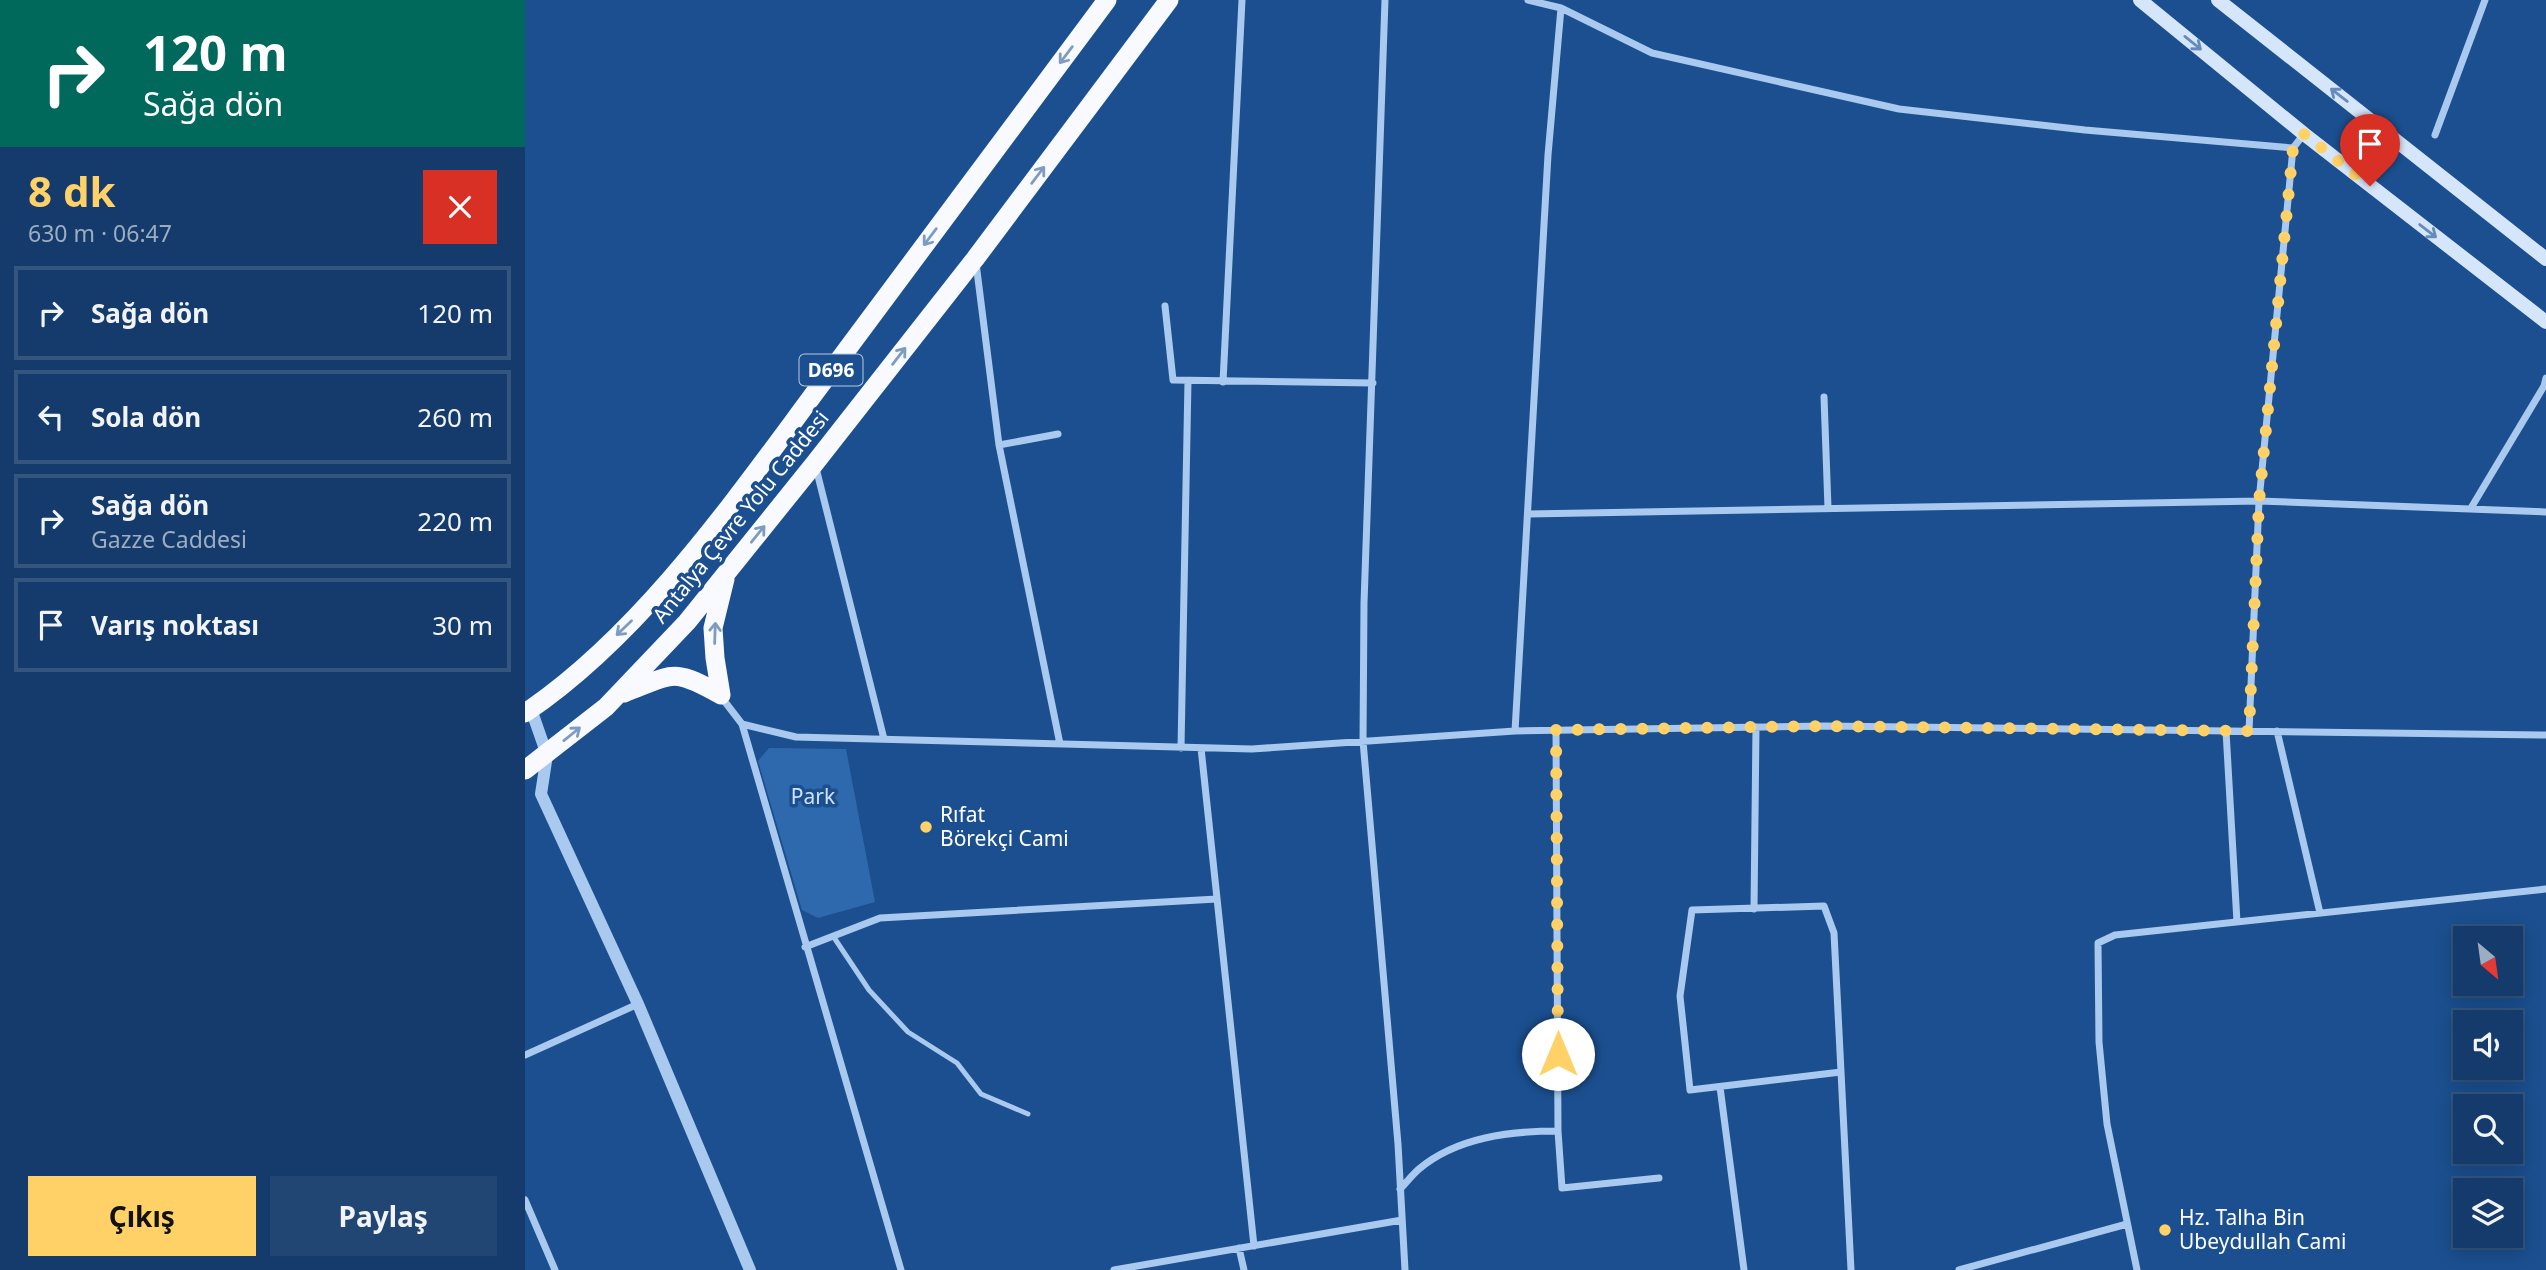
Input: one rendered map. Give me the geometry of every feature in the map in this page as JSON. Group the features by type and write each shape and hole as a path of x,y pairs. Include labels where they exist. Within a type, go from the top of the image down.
{"highway":[{"name":"Antalya Çevre Yolu Caddesi","path":"528,708 576,674 660,592 746,484 1107,0"},
{"name":"Antalya Çevre Yolu Caddesi","path":"525,770 547,755 616,696 687,622 975,258 1169,0"},
{"path":"721,695 713,628 727,572"},
{"path":"616,696 669,675 691,678 721,695"}],"main road":[{"path":"2140,0 2304,134 2546,322"},
{"path":"2218,0 2546,259"}],"street":[{"path":"1223,382 1242,0"},
{"path":"1385,0 1364,603 1363,741 1405,1270"},
{"path":"1528,0 1561,8 1652,53 1899,109 2085,130 2293,148"},
{"path":"2435,135 2485,0"},
{"path":"1515,731 1548,155 1561,8"},
{"path":"2249,731 2259,502 2293,148 2304,134"},
{"path":"975,258 999,445 1060,744"},
{"path":"1165,306 1173,380 1373,383"},
{"path":"2471,508 2544,386 2546,378"},
{"path":"1181,748 1188,381"},
{"path":"1824,397 1828,508"},
{"path":"999,445 1058,433"},
{"path":"815,463 884,739"},
{"path":"1528,514 2259,502 2546,512"},
{"path":"721,695 742,723 901,1270"},
{"path":"528,708 547,755 541,794 638,1004 750,1270"},
{"path":"742,723 796,737 1251,750 1515,731 1756,727 2546,734"},
{"path":"1754,909 1756,727"},
{"path":"1556,730 1558,1131 1562,1188 1659,1178"},
{"path":"2226,731 2237,922"},
{"path":"2277,732 2320,913"},
{"path":"1201,748 1254,1246"},
{"path":"2137,1270 2106,1111 2099,1042 2098,943 2115,935 2546,889"},
{"path":"805,947 880,918 1217,899"},
{"path":"1841,1072 1690,1090 1680,996 1692,910 1824,906 1834,933 1851,1270"},
{"path":"525,1055 638,1004"},
{"path":"1720,1087 1744,1270"},
{"path":"1400,1189 1420,1168 1479,1139 1526,1131 1558,1131"},
{"path":"525,1200 555,1270"},
{"path":"1114,1270 1402,1220"},
{"path":"1959,1270 2127,1224"},
{"path":"1239,1248 1244,1270"}],"lane":[{"path":"833,936 869,990 908,1032 957,1063 981,1094 1028,1114"}],"green space":[{"name":"Park","path":"769,748 846,749 875,902 818,918 802,910 758,761"}],"place":[{"name":"Rıfat Börekçi Cami","path":"926,827"},
{"name":"Hz. Talha Bin Ubeydullah Cami","path":"2165,1230"}],"route":[{"path":"1558,1054 1559,875 1556,730 1825,726 2249,731 2259,502 2293,148 2304,134 2370,186"}]}
